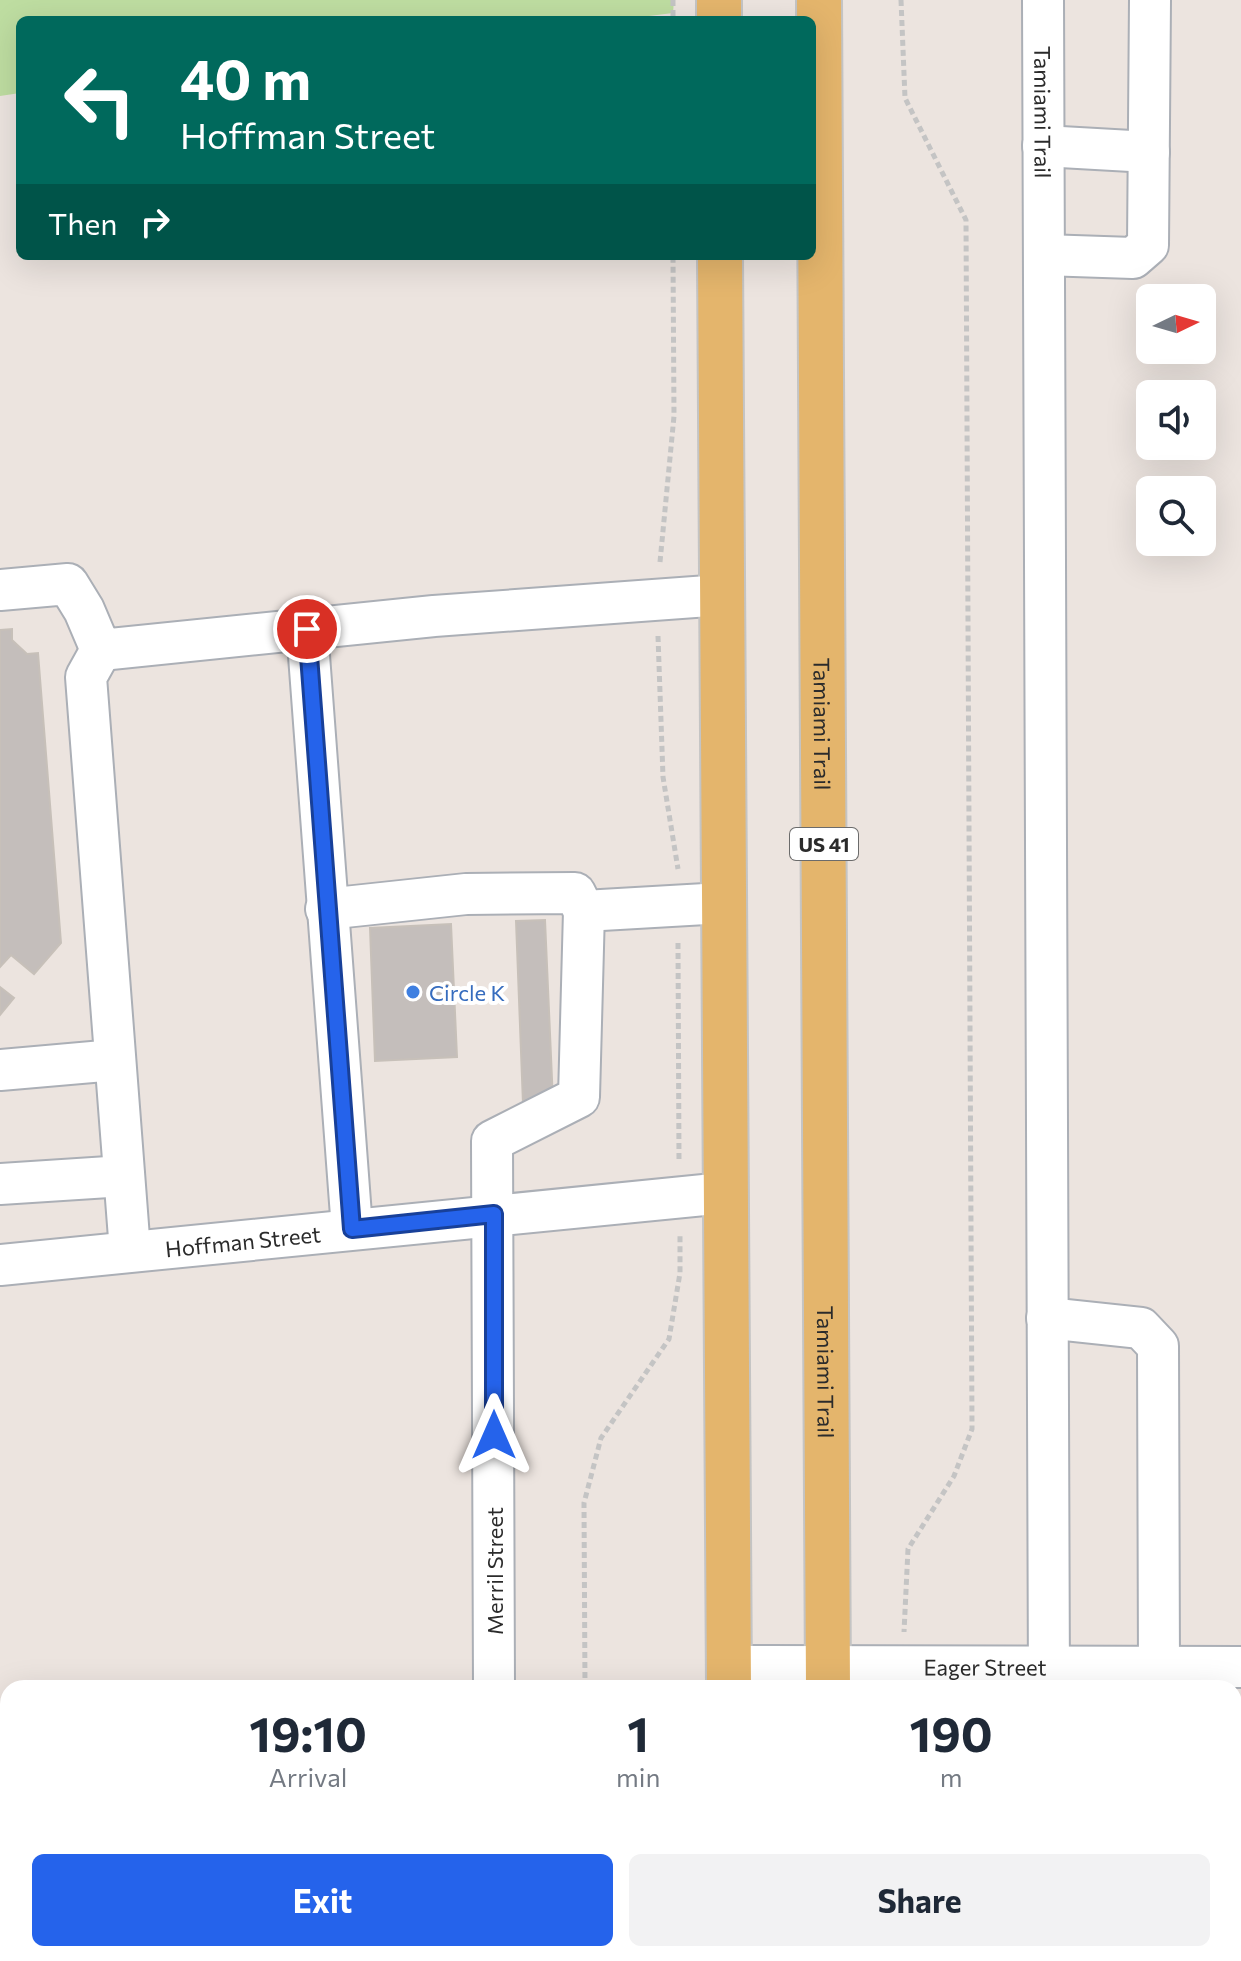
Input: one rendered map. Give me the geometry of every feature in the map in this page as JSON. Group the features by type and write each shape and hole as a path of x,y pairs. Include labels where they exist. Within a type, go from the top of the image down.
{"main road":[{"name":"Tamiami Trail","path":"819,0 828,1677"},
{"path":"720,260 729,1677"}],"street":[{"name":"Tamiami Trail","path":"1043,0 1049,1677"},
{"path":"1044,255 1133,258 1148,245 1150,0"},
{"path":"1043,146 1149,152"},
{"path":"0,590 68,584 101,650"},
{"path":"101,650 307,629 722,595"},
{"path":"307,629 352,1229"},
{"path":"101,650 86,677 130,1251"},
{"path":"326,909 466,894 575,893 584,911 723,903"},
{"name":"Merril Street","path":"494,1680 492,1141 579,1097 584,911"},
{"path":"0,1070 115,1060"},
{"path":"0,1184 124,1176"},
{"name":"Hoffman Street","path":"0,1265 724,1193"},
{"path":"1047,1318 1141,1328 1158,1346 1159,1667"},
{"name":"Eager Street","path":"729,1677 828,1677 904,1666 1049,1677 1159,1667 1232,1674"}],"path":[{"path":"901,0 905,98 966,220 972,1413 972,1429 954,1476 908,1549 904,1666"},
{"path":"585,1680 584,1503 601,1438 669,1339 680,1273 678,851 663,777 657,600 674,416 673,260"}],"green space":[{"path":"0,0 674,0 673,13 649,16 16,16 16,94 0,96"}],"building":[{"path":"12,629 12,640 27,654 38,653 61,943 34,974 11,955 0,967 0,630"},
{"path":"545,920 553,1102 523,1104 516,921"},
{"name":"Circle K","path":"451,924 457,1057 375,1061 370,928"},
{"path":"0,987 14,998 0,1015"}],"place":[{"name":"Circle K","path":"413,992"}],"route":[{"path":"307,629 323,878 352,1229 494,1214 494,1435"}]}
